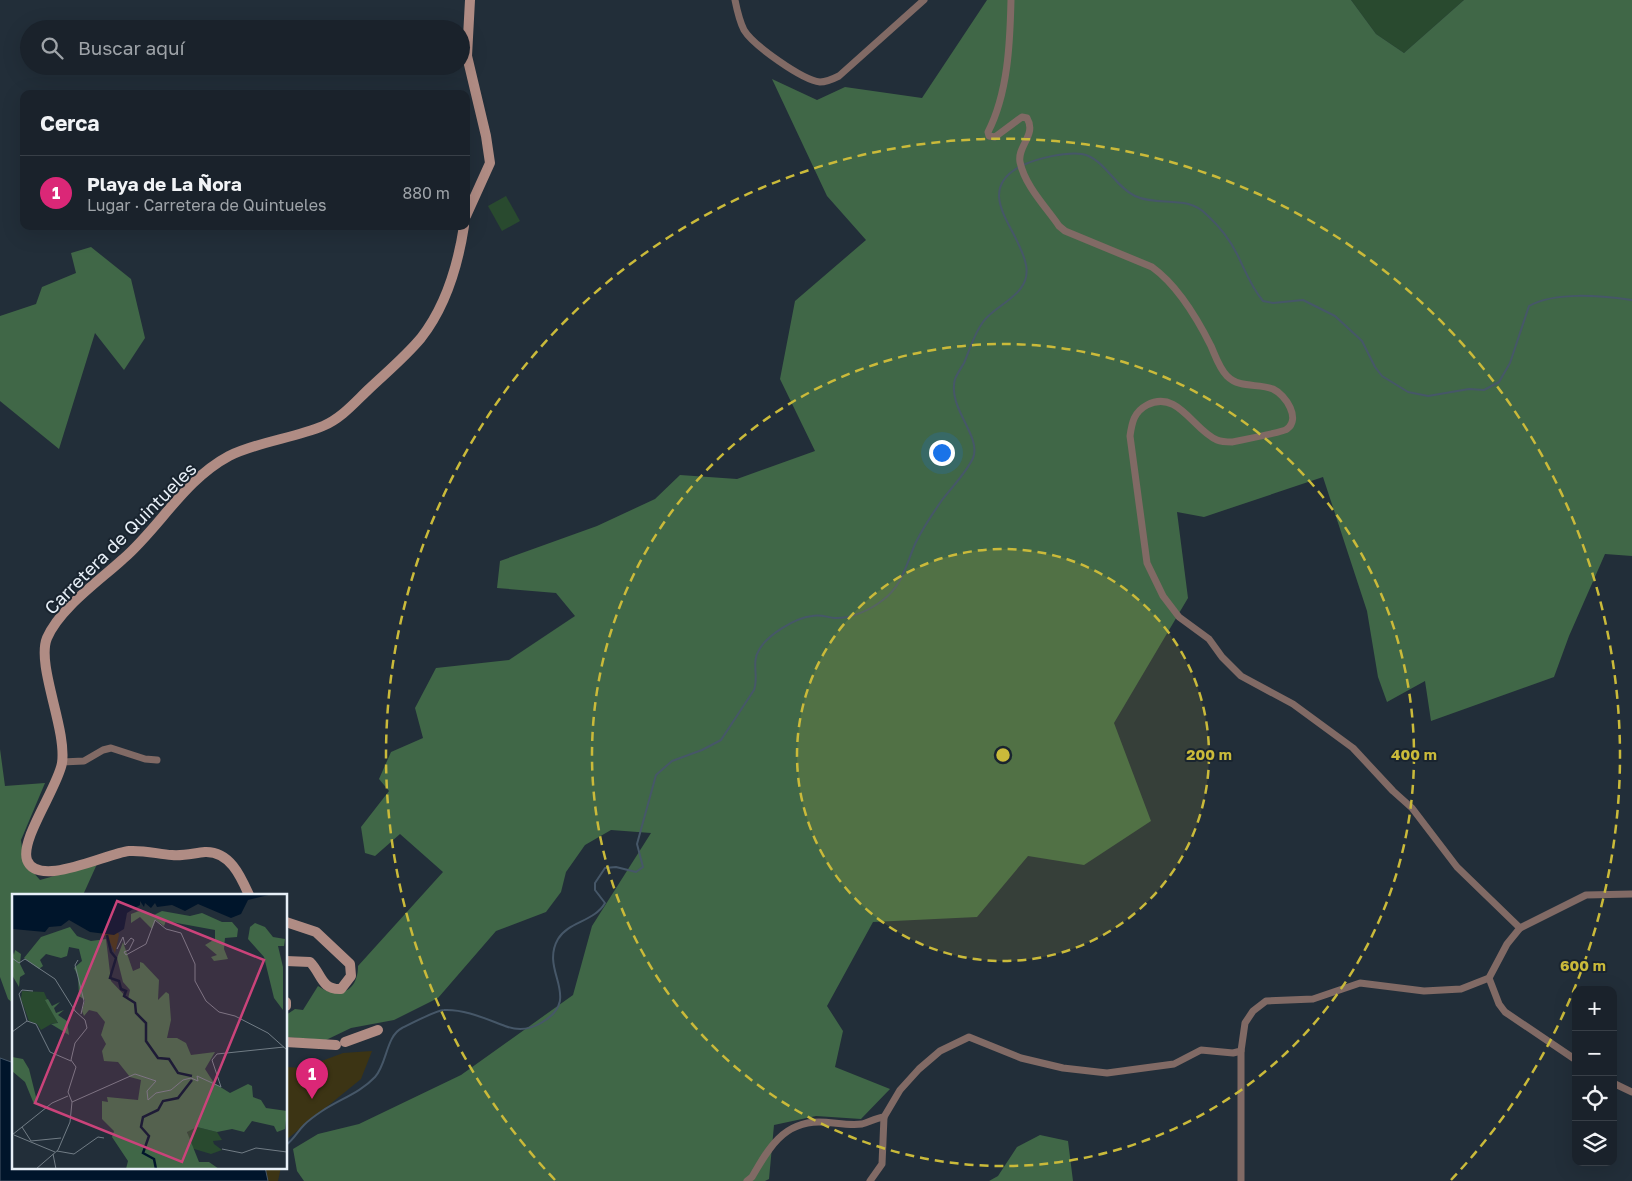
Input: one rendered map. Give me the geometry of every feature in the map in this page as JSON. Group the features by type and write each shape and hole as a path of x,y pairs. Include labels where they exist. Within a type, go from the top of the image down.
{"street":[{"path":"469,20 470,0"},
{"path":"735,0 745,31 752,39 794,70 810,79 821,82 838,76 924,0"},
{"path":"1011,0 1008,53 1000,102 988,132 989,136 995,136 1014,120 1022,116 1027,118 1030,123 1030,131 1020,154 1022,169 1026,180 1059,226 1065,231 1074,233 1152,267 1161,274 1201,327 1226,376 1247,386 1273,389 1282,395 1292,412 1293,422 1288,429 1282,432 1233,442 1222,442 1206,434 1186,412 1163,401 1156,401 1138,410 1134,417 1130,436 1147,563 1163,596 1179,616 1210,639 1222,657 1241,676 1293,704 1353,748 1392,791 1412,808 1443,851 1470,881 1520,928"},
{"path":"470,69 488,144 490,163 470,207"},
{"name":"Carretera de Quintueles","path":"249,894 237,869 221,856 208,852 173,856 127,851 56,871 40,872 31,867 26,856 29,839 62,762 60,733 44,647 53,628 86,591 139,544 187,488 218,463 230,456 311,430 334,420 394,365 422,336 449,286 458,263 463,230"},
{"path":"62,762 84,760 111,748 145,759 157,760"},
{"path":"1241,1181 1241,1051 1245,1023 1253,1011 1266,1001 1313,999 1360,983 1424,991 1461,989 1489,978 1507,944 1520,928 1586,895 1632,894"},
{"path":"288,923 316,932 350,964 352,976 341,989 333,989 325,985 316,968 310,962 288,961"},
{"path":"1489,978 1499,1004 1505,1012 1572,1057"},
{"path":"288,1042 340,1043 378,1030"},
{"path":"870,1181 882,1164 884,1117 900,1090 919,1069 940,1052 969,1037 1021,1058 1063,1068 1107,1073 1174,1064 1201,1050 1233,1053 1241,1051"},
{"path":"1617,1085 1632,1092"},
{"path":"747,1181 752,1177 772,1142 785,1131 800,1125 819,1122 862,1124 884,1117"}],"green space":[{"path":"987,0 1351,0 1376,34 1404,53 1464,0 1632,0 1632,556 1605,554 1569,636 1554,677 1431,721 1425,681 1387,702 1378,677 1367,611 1323,477 1204,517 1177,512 1188,598 1114,723 1151,821 1084,865 1028,856 977,917 873,922 827,1006 843,1031 835,1067 890,1089 861,1119 816,1116 774,1125 769,1179 765,1181 304,1181 297,1171 293,1149 318,1134 359,1124 461,1075 573,995 592,926 651,833 611,830 585,845 566,872 561,892 546,912 496,931 438,998 394,1020 351,1028 326,1040 288,1037 288,1014 295,1009 303,1010 318,986 325,990 339,993 351,987 355,982 358,966 443,872 400,834 375,856 365,853 361,827 389,791 379,779 391,752 423,738 415,708 436,668 509,660 575,616 556,593 497,588 500,561 597,526 655,499 680,475 737,479 815,451 780,379 795,301 866,240 827,196 772,79 817,100 845,87 922,98"},
{"path":"1351,0 1464,0 1404,53 1376,34"},
{"path":"506,196 520,221 502,231 488,206"},
{"path":"91,247 131,279 145,338 124,370 95,333 59,449 0,401 0,316 36,304 42,287 76,273 71,253"},
{"path":"0,749 5,786 45,783 21,840 24,862 40,880 97,864 83,894 12,894 12,1002 8,999 0,977"},
{"path":"1040,1135 1068,1141 1073,1181 989,1181 998,1176 1017,1147"}],"sand":[{"path":"372,1051 361,1079 288,1138 288,1067 303,1068 343,1053"},
{"path":"225,1168 281,1168 278,1181 233,1181"}],"water":[{"path":"0,1058 12,1062 12,1168 265,1168 268,1181 0,1181"}],"waterway":[{"path":"1023,165 1052,156 1082,154 1097,161 1121,186 1135,196 1153,201 1191,205 1199,209 1228,238 1263,301 1273,303 1303,300 1335,316 1362,341 1375,367 1382,376 1408,392 1428,396 1469,389 1484,390 1499,382 1510,363 1529,306 1540,301 1566,296 1632,300"},
{"path":"288,1143 313,1118 350,1096 375,1077 393,1037 402,1028 444,1010 460,1011 510,1028 519,1029 537,1025 553,1014 559,1004 560,994 553,963 558,939 568,928 595,914 605,903 595,890 595,883 605,868 616,867 636,872 643,867 637,844 656,775 672,761 702,750 721,740 754,690 757,655 763,644 775,633 805,617 817,615 840,618 860,613 883,600 895,588 925,526 973,458 973,440 956,400 954,390 955,379 983,322 1024,284 1026,265 999,200 1000,188 1006,177 1019,167"}],"place":[{"name":"Playa de La Ñora","path":"312,1099"}]}
